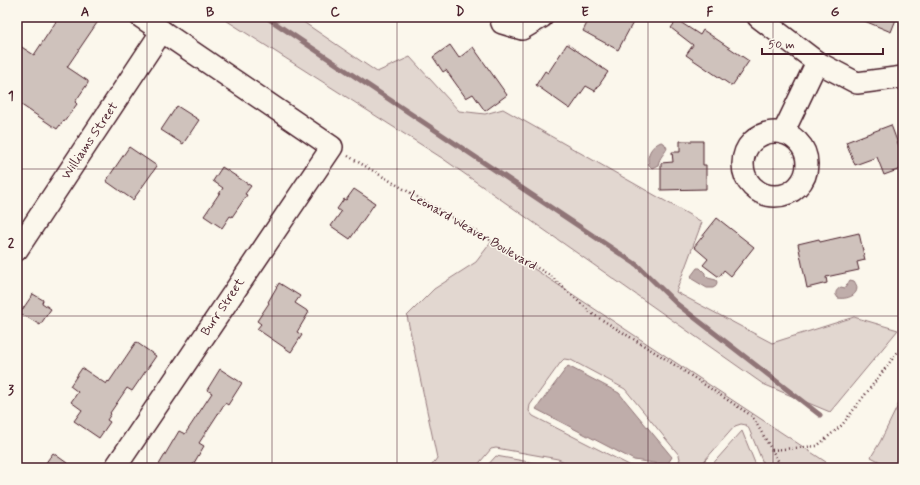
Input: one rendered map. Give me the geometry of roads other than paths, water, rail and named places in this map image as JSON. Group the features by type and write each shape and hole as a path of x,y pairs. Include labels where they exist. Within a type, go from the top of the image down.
{"street":[{"path":"141,17 162,31"},
{"path":"500,17 502,23 522,29 542,17"},
{"path":"758,17 817,62 857,83 903,77"},
{"name":"Burr Street","path":"115,468 332,147 162,31"},
{"name":"Williams Street","path":"17,250 162,31"},
{"path":"783,133 817,62"}],"waterway":[{"path":"266,17 637,265 677,304 820,415"}]}
